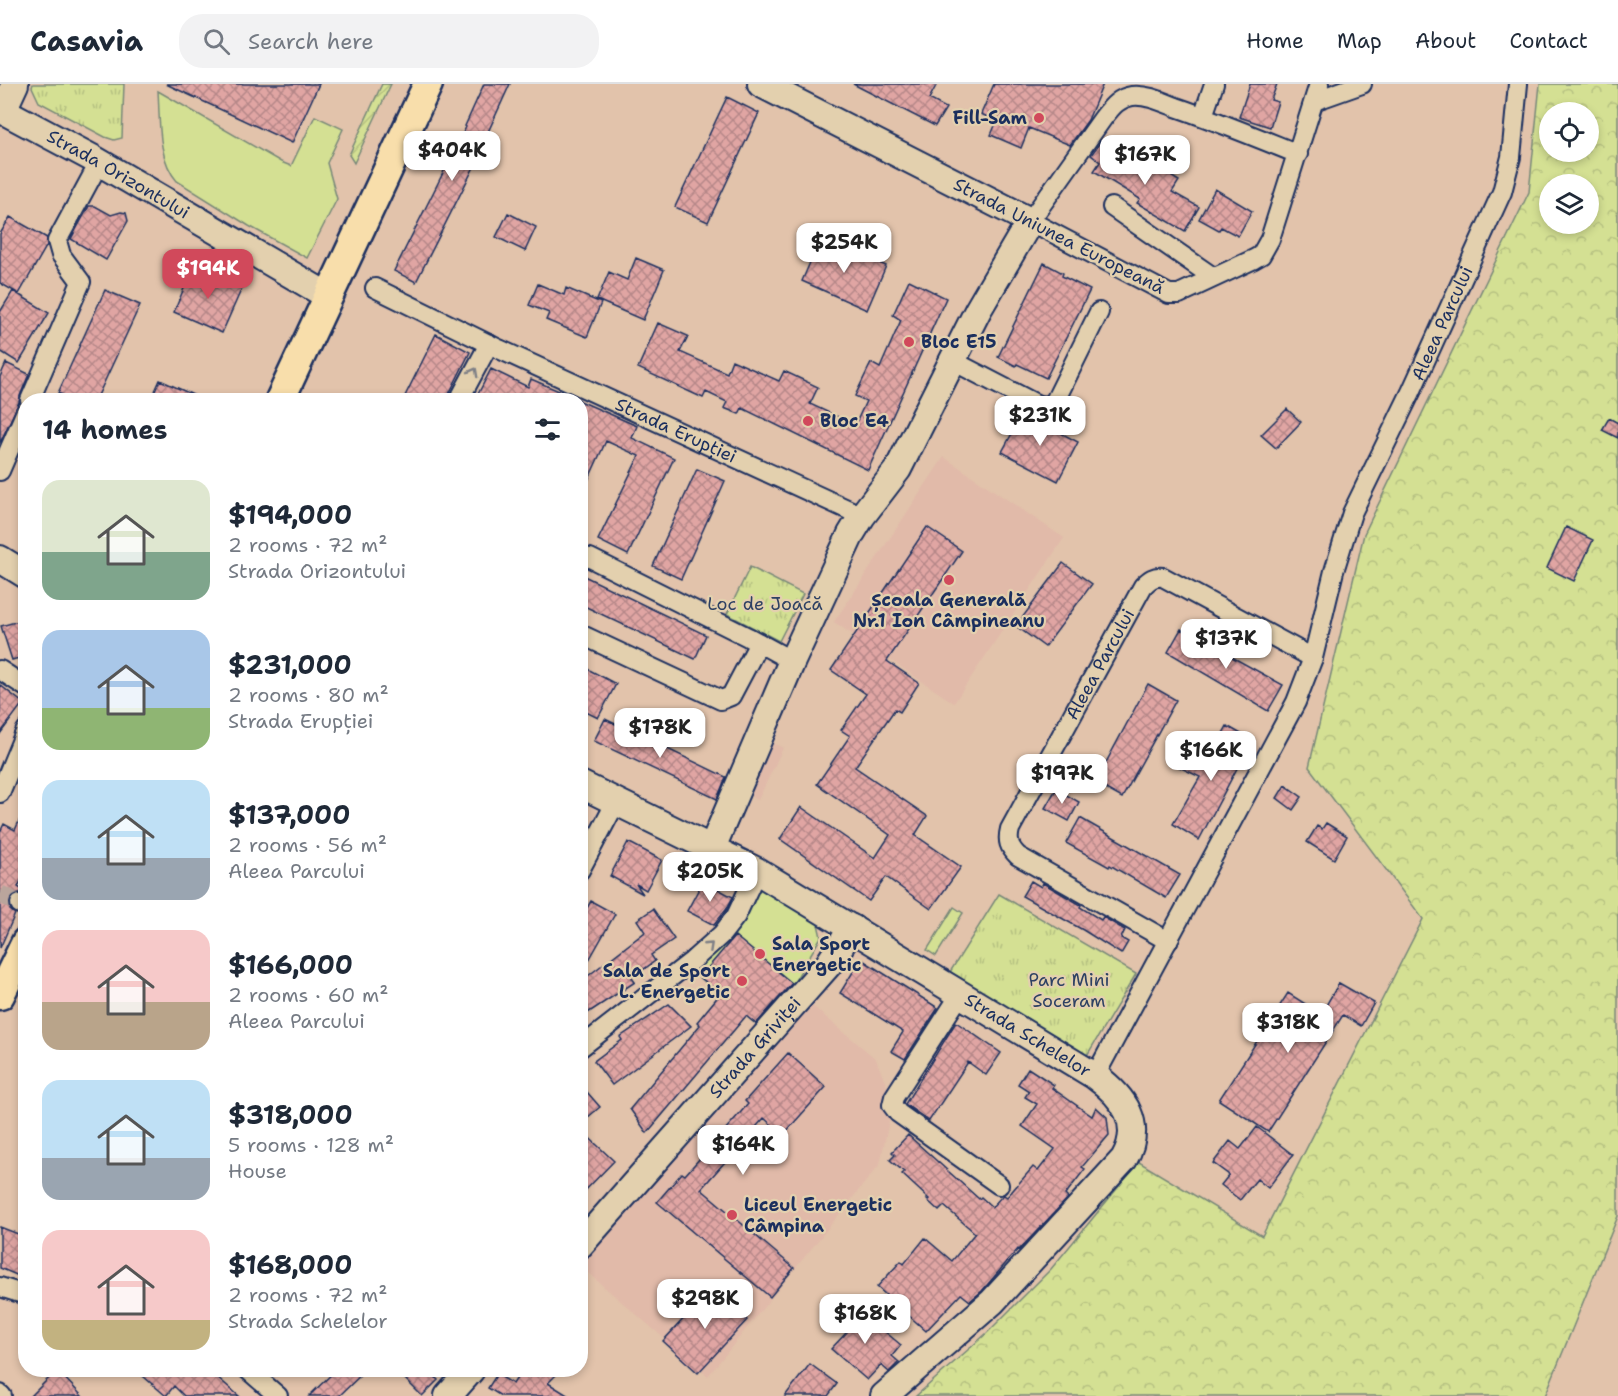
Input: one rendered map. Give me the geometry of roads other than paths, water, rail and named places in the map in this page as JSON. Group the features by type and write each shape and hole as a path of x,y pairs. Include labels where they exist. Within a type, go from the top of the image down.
{"main road":[{"path":"2,110 15,84"},
{"path":"283,393 428,84"},
{"name":"Strada Uniunea Europeană","path":"761,84 1030,221"},
{"name":"Strada Orizontului","path":"2,110 31,124 328,296"},
{"path":"712,848 844,548 862,516 898,469 978,310 1030,221"},
{"path":"0,559 18,570"},
{"name":"Strada Schelelor","path":"588,788 757,871 1095,1076 1111,1088 1128,1112 1133,1126 1132,1145 1124,1159 992,1302 885,1396"},
{"name":"Strada Griviței","path":"588,1236 828,965 852,928"},
{"path":"0,995 18,958"},
{"path":"448,1396 465,1377"}],"street":[{"path":"1203,116 1214,84"},
{"path":"1317,92 1362,84"},
{"path":"1508,84 1518,84"},
{"name":"Aleea Parcului","path":"1095,1076 1296,702 1313,658 1334,571 1352,513 1411,392 1502,192 1511,157 1518,84"},
{"name":"Strada Uniunea Europeană","path":"1030,221 1169,294 1179,294 1261,255 1267,248 1317,92"},
{"path":"1030,221 1103,118 1116,103 1134,95 1147,97 1203,116 1298,154"},
{"path":"33,393 81,282 61,255 57,241 99,163"},
{"path":"1112,207 1213,278"},
{"name":"Strada Erupției","path":"375,288 489,344 862,516"},
{"path":"953,361 1038,405 1049,406 1055,401 1099,312"},
{"path":"463,393 489,344"},
{"path":"0,471 18,429"},
{"path":"588,558 759,643 792,662"},
{"name":"Aleea Parcului","path":"1168,941 1018,856 1011,849 1007,840 1010,829 1143,586 1150,579 1157,576 1163,577 1313,658"},
{"path":"588,638 720,700 731,696 759,643"},
{"path":"0,670 18,682"},
{"path":"0,793 18,749"},
{"path":"588,855 616,802"},
{"path":"588,1042 692,961 722,934 736,916 757,871"},
{"path":"960,995 894,1097 892,1105 898,1113 999,1185"},
{"path":"0,1287 18,1293"},
{"path":"256,1377 278,1396"}],"tunnel":[{"path":"0,894 18,903"}],"place":[{"name":"Fill-Sam","path":"1039,118"},
{"name":"Bloc E15","path":"909,342"},
{"name":"Bloc E4","path":"808,421"},
{"name":"Școala Generală Nr.1 Ion Câmpineanu","path":"949,580"},
{"name":"Sala Sport Energetic","path":"760,954"},
{"name":"Sala de Sport L. Energetic","path":"742,981"},
{"name":"Liceul Energetic Câmpina","path":"732,1215"}],"park label":[{"name":"Loc de Joacă","path":"765,604"},
{"name":"Parc Mini Soceram","path":"1069,990"}]}
